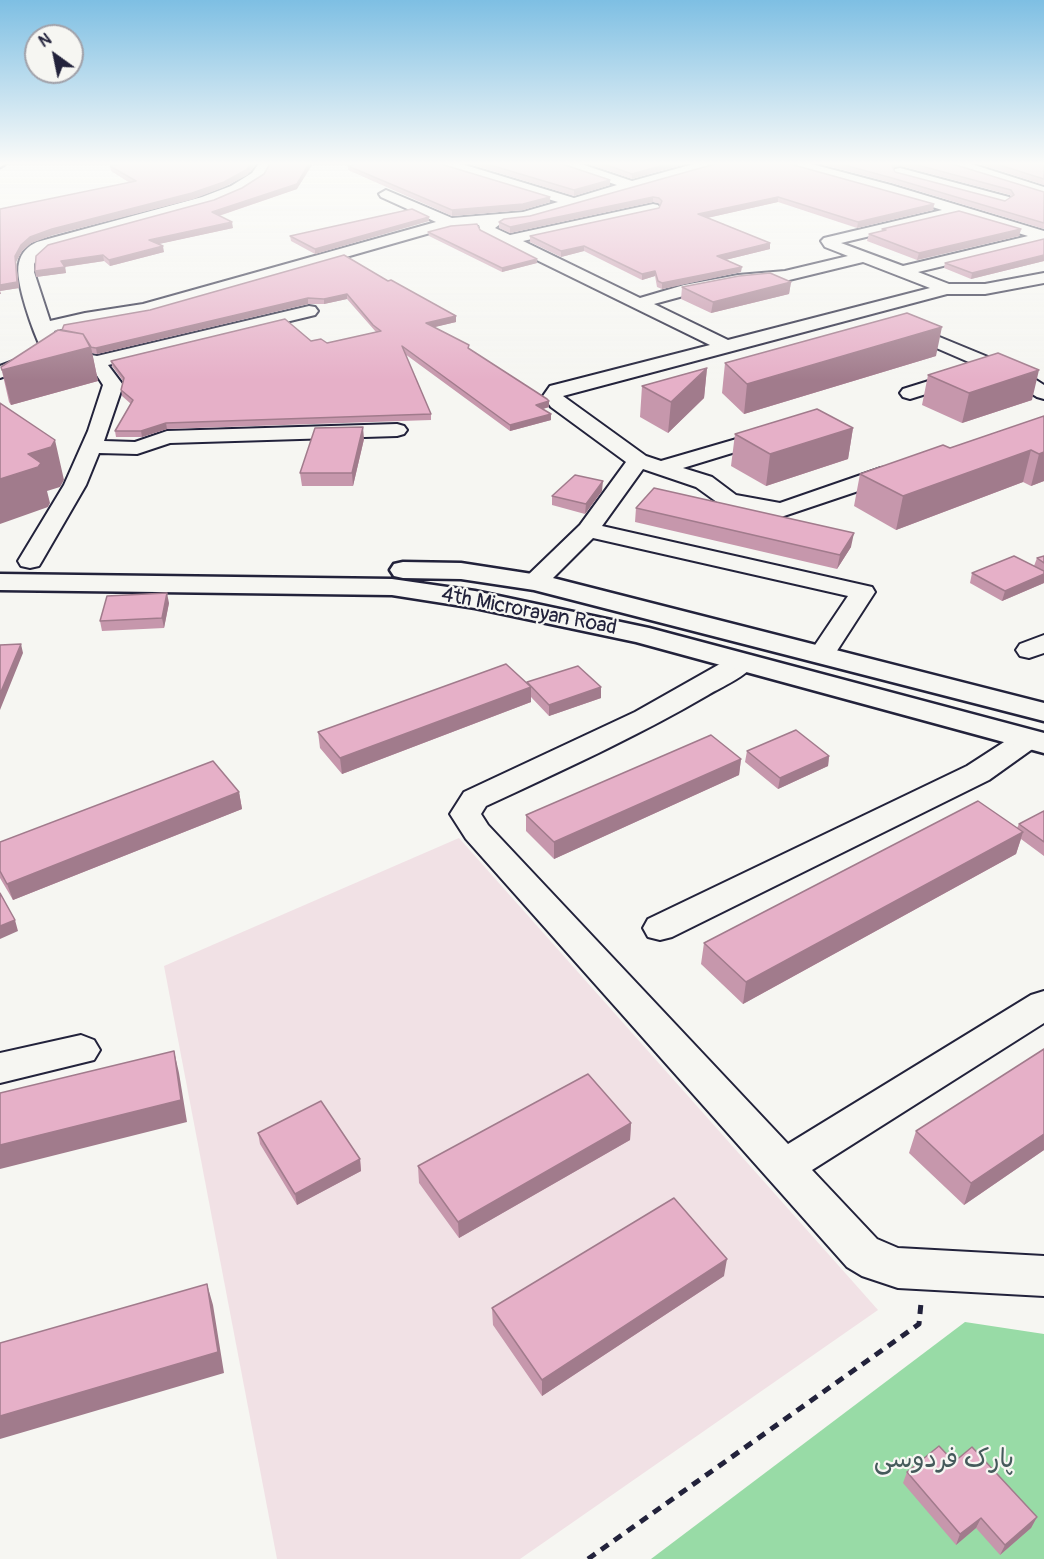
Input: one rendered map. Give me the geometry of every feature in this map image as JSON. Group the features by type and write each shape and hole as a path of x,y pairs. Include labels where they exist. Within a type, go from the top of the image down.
{"main road":[{"name":"4th Microrayan Road","path":"1,578 30,561 251,575 392,587 455,595 583,620 743,662 1039,722"},
{"name":"4th Microrayan Road","path":"1,578 461,571 535,582 822,654 1039,722"}],"street":[{"path":"52,353 27,282 26,263 35,249 78,235"},
{"path":"45,328 85,318 144,309 301,263 409,235"},
{"path":"497,235 728,347"},
{"path":"507,240 531,235"},
{"path":"856,235 829,241 831,244 947,289"},
{"path":"904,271 1044,236"},
{"path":"640,303 684,290 738,280 785,276 866,257"},
{"path":"889,473 781,510 729,500 704,482 638,461 558,403 554,396 557,390 947,289 985,289 1044,278"},
{"path":"0,372 52,353 97,362 309,311"},
{"path":"865,311 1015,375 1044,393"},
{"path":"30,561 75,485 98,431 113,385 97,362"},
{"path":"910,393 996,367"},
{"path":"1015,375 1034,368"},
{"path":"90,447 137,448 166,436 396,430"},
{"path":"662,468 776,433"},
{"path":"535,582 588,530 638,461"},
{"path":"588,530 863,592 822,654"},
{"path":"743,662 695,692 628,728 475,799 465,814 477,832 862,1253 877,1262 898,1268 1044,1276"},
{"path":"660,928 978,773 1039,722"},
{"path":"784,1167 1044,1005"},
{"path":"0,1068 81,1050"}],"path":[{"path":"588,1559 919,1324 925,1269"}],"shaded area":[{"path":"459,838 878,1310 520,1559 277,1559 164,966"}],"green space":[{"name":"پارک فردوسی","path":"965,1322 1044,1334 1044,1559 651,1559"}],"building":[{"path":"0,235 36,235 21,245 15,256 17,282 0,285"},
{"path":"86,235 173,235 149,240 163,246 109,260 103,255 61,261 65,267 35,271 36,256 48,245"},
{"path":"296,235 366,235 315,249 290,236"},
{"path":"434,235 489,235 537,259 502,268"},
{"path":"750,235 770,243 717,256 742,267 662,283 658,281 655,271 642,274 584,246 561,251 530,236"},
{"path":"871,235 997,235 919,253"},
{"path":"1044,239 1044,255 972,273 945,263"},
{"path":"344,255 456,316 426,323 469,345 468,348 547,399 549,401 536,405 551,414 510,425 402,346 431,414 166,423 141,431 115,431 133,400 121,390 124,378 111,361 285,319 311,341 321,339 327,343 381,331 373,325 347,294 324,299 308,298 96,348 90,347 83,334 62,330 64,325 150,310"},
{"path":"770,273 791,282 713,302 682,287 739,276"},
{"path":"907,313 942,327 747,384 725,363"},
{"path":"58,330 83,334 91,347 2,370 1,367"},
{"path":"998,353 1039,370 969,393 928,375"},
{"path":"707,368 671,402 642,386"},
{"path":"0,403 55,440 51,447 28,454 41,463 38,467 0,479"},
{"path":"817,409 853,428 770,454 735,434"},
{"path":"1044,416 1044,452 1039,454 1031,450 903,496 860,474 943,445 950,448"},
{"path":"363,427 352,473 300,473 315,428"},
{"path":"575,475 603,481 586,504 552,496"},
{"path":"654,488 854,533 840,555 636,508"},
{"path":"1014,556 1044,571 1044,574 1005,591 972,573"},
{"path":"1044,556 1044,563 1037,558"},
{"path":"167,593 162,618 100,621 107,596"},
{"path":"21,644 0,694 0,645"},
{"path":"506,664 531,687 340,758 318,732"},
{"path":"578,666 601,687 549,705 527,682"},
{"path":"796,730 829,756 780,778 747,751"},
{"path":"711,735 741,759 554,842 526,815"},
{"path":"213,761 239,792 7,884 0,871 0,842"},
{"path":"978,801 1023,832 746,982 704,943"},
{"path":"1044,811 1044,842 1019,824"},
{"path":"0,893 15,920 0,926"},
{"path":"1044,1049 1044,1134 971,1183 916,1131"},
{"path":"174,1051 181,1100 0,1145 0,1093"},
{"path":"588,1074 631,1123 458,1222 418,1166"},
{"path":"321,1101 360,1159 295,1194 258,1133"},
{"path":"674,1198 727,1259 542,1380 492,1308"},
{"path":"207,1284 218,1352 0,1416 0,1343"},
{"path":"939,1446 954,1462 972,1447 1037,1517 1005,1545 981,1518 960,1534 907,1472"}]}
